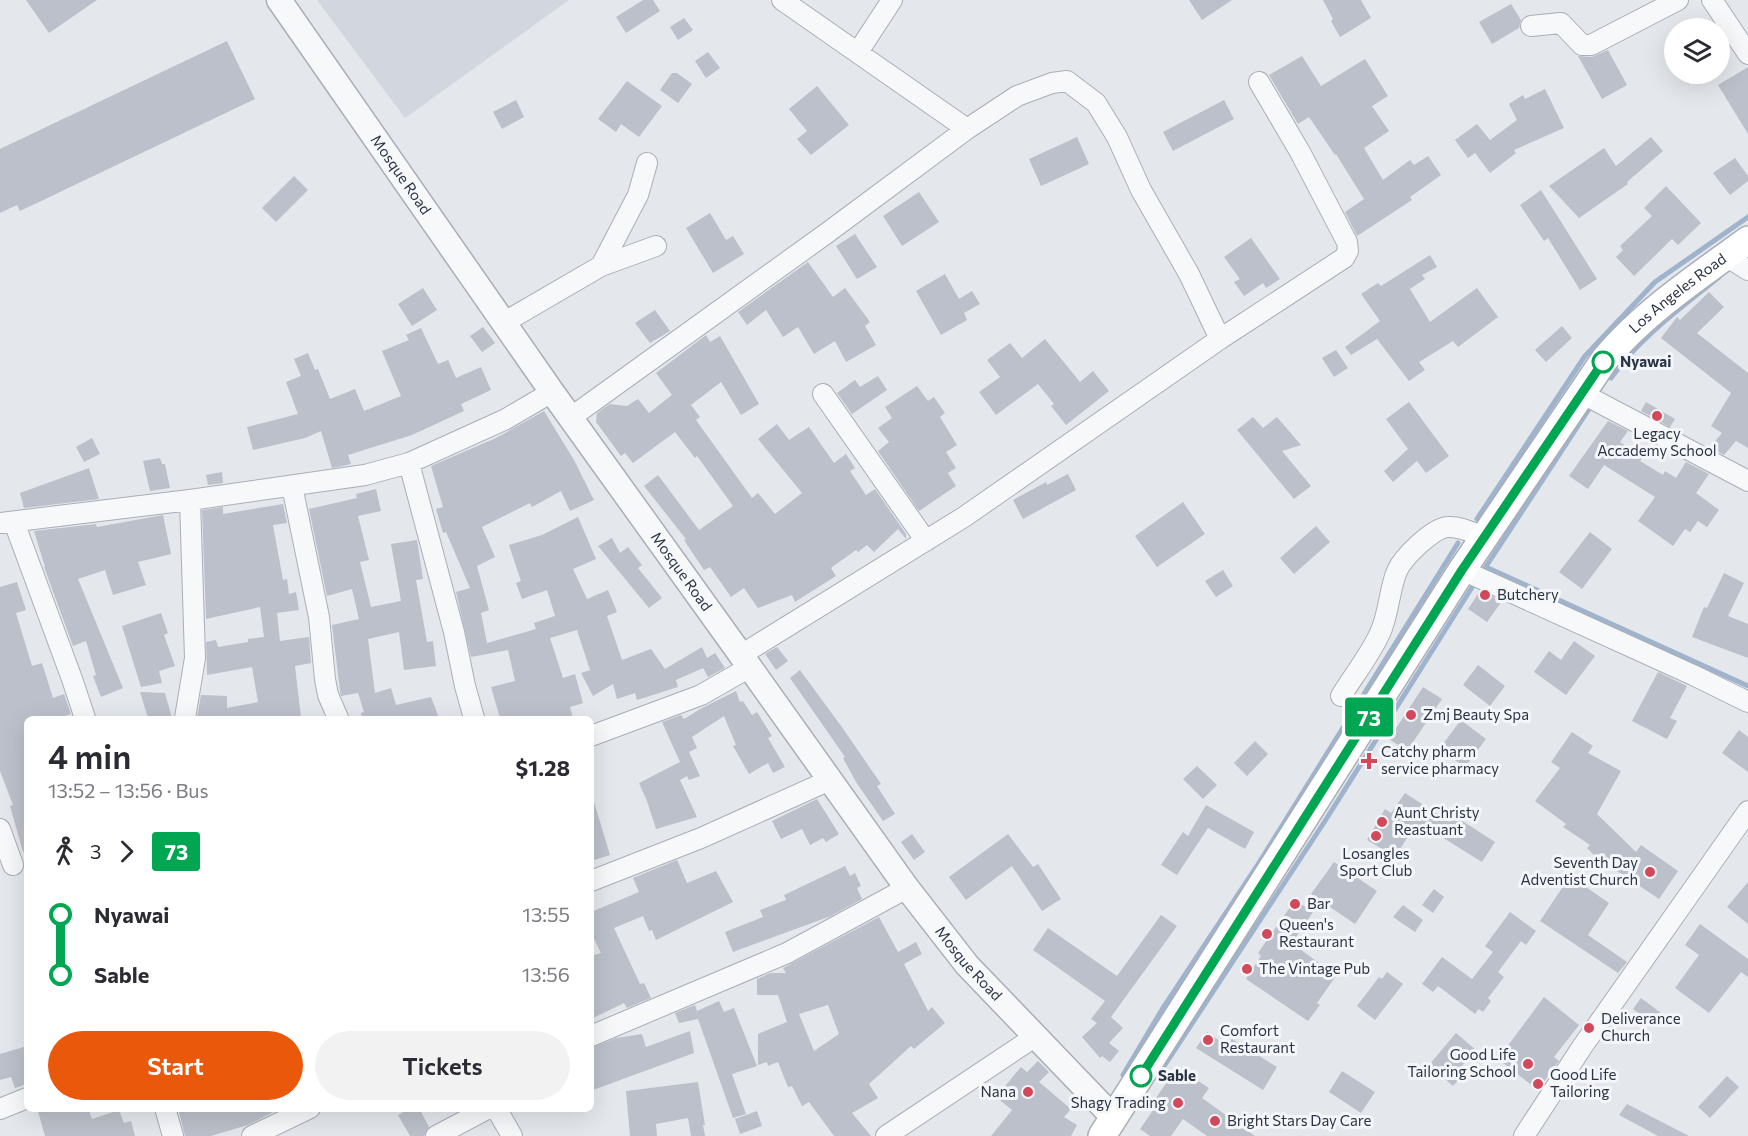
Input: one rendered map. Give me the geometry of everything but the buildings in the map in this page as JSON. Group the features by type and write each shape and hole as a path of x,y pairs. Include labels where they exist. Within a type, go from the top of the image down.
{"main road":[{"name":"Los Angeles Road","path":"1108,1127 1462,570 1581,393 1614,348 1642,320 1737,263 1748,240"}],"street":[{"name":"Mosque Road","path":"279,0 570,418 907,888 968,965 1036,1036 1108,1127"},
{"path":"782,0 967,129"},
{"path":"858,52 892,0"},
{"path":"1531,26 1561,23 1582,45 1591,45 1678,0"},
{"path":"1712,0 1748,54"},
{"path":"570,418 967,129 1017,96 1052,83 1067,81 1096,103 1118,137 1141,190 1189,274 1220,339"},
{"path":"594,735 701,694 746,661 964,517 1220,339 1344,258 1348,251 1347,242 1300,152 1259,82"},
{"path":"601,266 638,195 647,163"},
{"path":"503,323 601,266 656,246"},
{"path":"84,716 7,522 354,477 408,463 506,419 552,392"},
{"path":"1581,393 1748,481"},
{"path":"823,394 926,541"},
{"path":"408,463 454,632 473,716"},
{"path":"292,486 319,617 328,695 337,716"},
{"path":"185,716 195,658 190,500"},
{"path":"1341,696 1381,631 1398,568 1418,545 1434,531 1447,526 1457,527 1484,537"},
{"path":"1462,570 1748,702"},
{"path":"594,880 701,838 830,780"},
{"path":"1524,1136 1588,1038 1748,811"},
{"path":"0,829 13,865"},
{"path":"594,1035 787,953 907,888"},
{"path":"886,1136 1036,1036"},
{"path":"0,1109 24,1099"},
{"path":"166,1112 173,1136"},
{"path":"252,1136 302,1112"},
{"path":"436,1136 481,1112"},
{"path":"498,1112 512,1136"}],"shaded area":[{"path":"317,0 569,0 405,118"}],"waterway":[{"path":"1477,519 1585,356 1655,282 1748,217"},
{"path":"1611,378 1647,337 1719,277"},
{"path":"1485,568 1591,406"},
{"path":"1123,1075 1163,1008 1257,866 1458,543"},
{"path":"1486,567 1748,686"},
{"path":"1157,1077 1325,821 1476,581"}],"bus line":[{"name":"73","path":"1141,1076 1462,570 1603,362"}],"place":[{"name":"Nyawai","path":"1603,362"},
{"name":"Legacy Accademy School","path":"1657,416"},
{"name":"Butchery","path":"1485,595"},
{"name":"Zmj Beauty Spa","path":"1411,715"},
{"name":"Catchy pharm service pharmacy","path":"1369,761"},
{"name":"Aunt Christy Reastuant","path":"1382,822"},
{"name":"Losangles Sport Club","path":"1376,836"},
{"name":"Seventh Day Adventist Church","path":"1650,872"},
{"name":"Bar","path":"1295,904"},
{"name":"Queen's Restaurant","path":"1267,934"},
{"name":"The Vintage Pub","path":"1247,969"},
{"name":"Deliverance Church","path":"1589,1028"},
{"name":"Comfort Restaurant","path":"1208,1040"},
{"name":"Good Life Tailoring School","path":"1528,1064"},
{"name":"Sable","path":"1141,1076"},
{"name":"Good Life Tailoring","path":"1538,1084"},
{"name":"Nana","path":"1028,1092"},
{"name":"Shagy Trading","path":"1178,1103"},
{"name":"Bright Stars Day Care","path":"1215,1121"}]}
